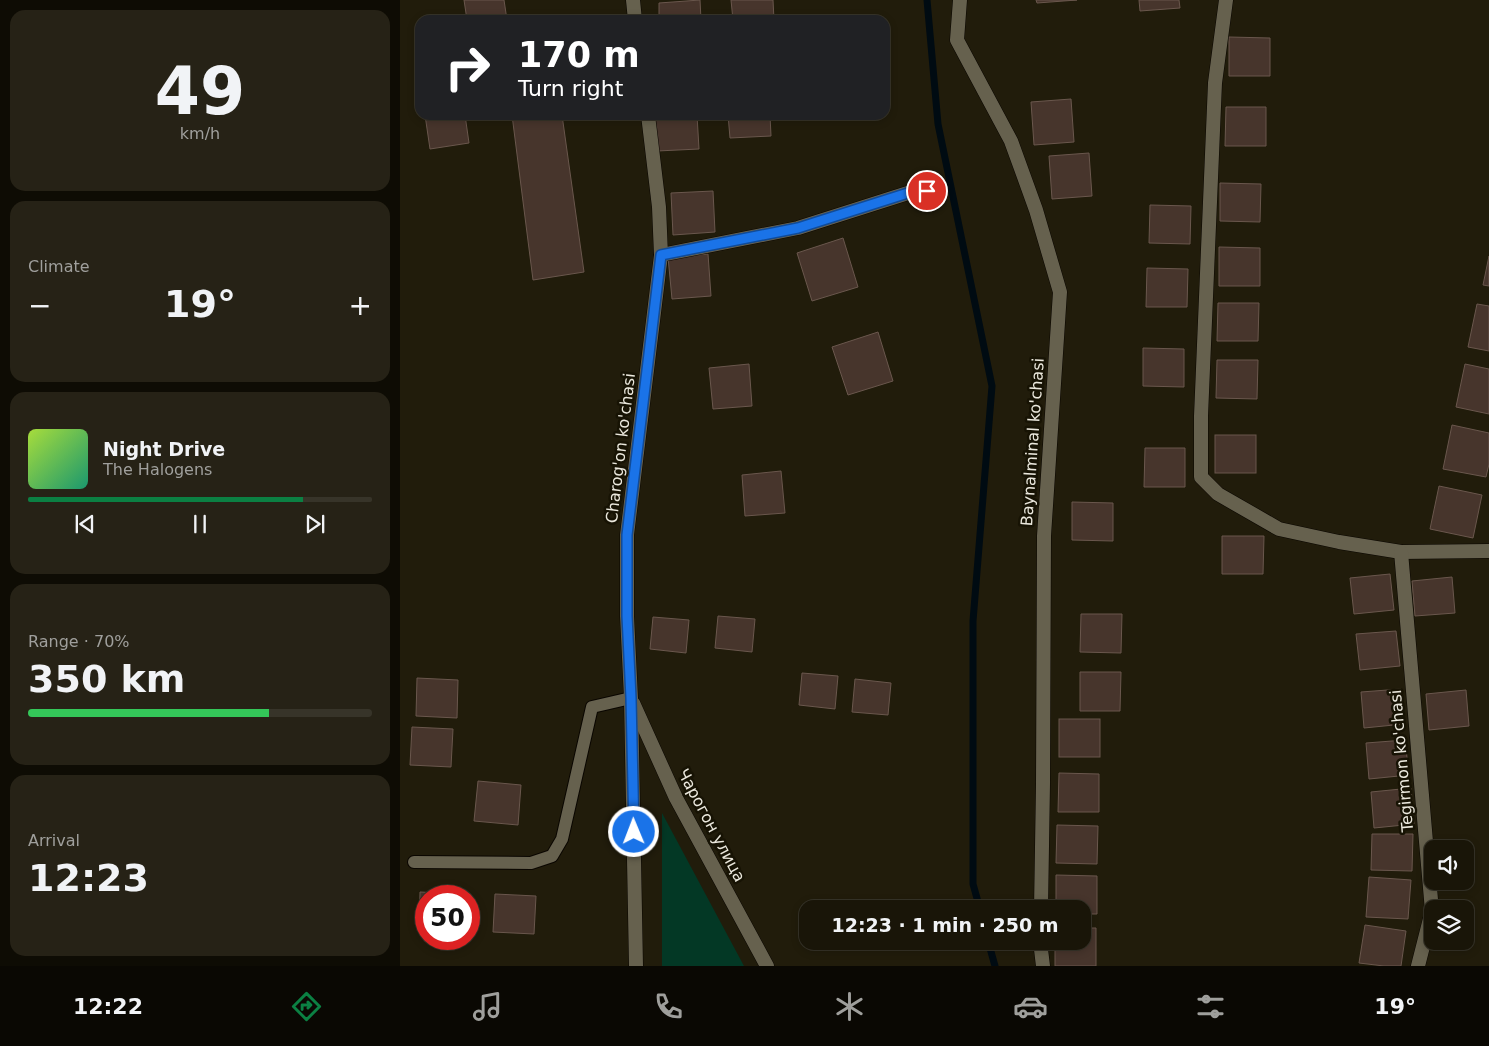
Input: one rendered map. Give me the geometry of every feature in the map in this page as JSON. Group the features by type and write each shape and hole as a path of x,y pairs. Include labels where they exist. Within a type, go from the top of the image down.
{"street":[{"path":"633,0 634,15"},
{"name":"Baynalminal ko'chasi","path":"960,0 957,40 1011,141 1036,210 1060,292 1044,536 1041,900"},
{"path":"1226,0 1215,83 1201,416 1201,476 1218,494 1279,529 1339,542 1401,552 1489,551"},
{"name":"Charog'on ko'chasi","path":"636,966 631,698 627,616 627,535 661,255 659,207 649,120"},
{"path":"661,255 798,228 911,192 927,191"},
{"name":"Tegirmon ko'chasi","path":"1401,552 1432,911 1418,966"},
{"name":"Чарогон улица","path":"631,698 676,798 768,966"},
{"path":"1041,950 1043,966"}],"lane":[{"path":"414,862 531,863 552,856 562,839 592,707 631,698"}],"green space":[{"path":"662,813 744,966 662,966"}],"building":[{"path":"464,0 504,0 506,15 466,15"},
{"path":"700,0 701,15 659,15 659,3"},
{"path":"731,0 773,0 774,15 732,15"},
{"path":"1036,0 1077,0 1037,3"},
{"path":"1139,0 1179,0 1180,8 1140,11"},
{"path":"1229,37 1270,38 1270,76 1229,76"},
{"path":"1071,99 1074,142 1034,145 1031,102"},
{"path":"1226,107 1266,107 1266,146 1225,146"},
{"path":"426,120 466,120 469,143 430,149"},
{"path":"513,120 563,120 584,272 533,280"},
{"path":"655,120 697,120 699,149 657,151"},
{"path":"728,120 770,120 771,136 730,138"},
{"path":"1089,153 1092,196 1052,199 1049,156"},
{"path":"1220,183 1261,184 1260,222 1220,221"},
{"path":"713,191 715,232 673,235 671,193"},
{"path":"1150,205 1191,206 1190,244 1149,243"},
{"path":"843,238 858,287 812,301 797,253"},
{"path":"1219,247 1260,248 1260,286 1219,286"},
{"path":"708,254 711,296 672,299 668,257"},
{"path":"1489,256 1489,286 1483,285"},
{"path":"1147,268 1188,269 1187,307 1146,307"},
{"path":"1218,303 1259,303 1258,341 1217,341"},
{"path":"1477,304 1489,306 1489,351 1468,347"},
{"path":"878,332 893,381 848,395 832,347"},
{"path":"1143,348 1184,349 1184,387 1143,386"},
{"path":"1217,360 1258,360 1257,399 1216,398"},
{"path":"749,364 752,406 713,409 709,368"},
{"path":"1465,364 1489,369 1489,414 1456,407"},
{"path":"1452,425 1489,433 1489,464 1486,477 1443,469"},
{"path":"1215,435 1256,435 1256,473 1215,473"},
{"path":"1145,448 1185,448 1185,487 1144,487"},
{"path":"781,471 785,513 745,516 742,475"},
{"path":"1439,486 1482,495 1473,538 1430,529"},
{"path":"1072,502 1113,503 1113,541 1072,540"},
{"path":"1222,536 1264,536 1263,574 1222,574"},
{"path":"1390,574 1394,610 1354,614 1350,578"},
{"path":"1452,577 1455,613 1415,616 1412,581"},
{"path":"1081,614 1122,614 1121,653 1080,652"},
{"path":"718,616 755,619 752,652 715,648"},
{"path":"653,617 689,620 686,653 650,649"},
{"path":"1396,631 1400,666 1360,670 1356,634"},
{"path":"1080,672 1121,672 1120,711 1080,711"},
{"path":"802,673 838,676 835,709 799,705"},
{"path":"417,678 458,680 457,718 416,716"},
{"path":"855,679 891,683 888,715 852,712"},
{"path":"1401,689 1404,724 1364,728 1361,692"},
{"path":"1466,690 1469,726 1429,730 1426,694"},
{"path":"1059,719 1100,719 1100,757 1059,757"},
{"path":"412,727 453,729 451,767 410,765"},
{"path":"1405,740 1409,775 1369,779 1366,743"},
{"path":"1059,773 1099,774 1099,812 1058,812"},
{"path":"478,781 521,785 518,825 474,821"},
{"path":"1411,788 1414,824 1374,828 1371,792"},
{"path":"1057,825 1098,826 1097,864 1056,863"},
{"path":"1372,834 1413,834 1412,871 1371,870"},
{"path":"1056,875 1097,876 1097,914 1091,914 1091,900 1056,900"},
{"path":"1369,877 1411,880 1408,919 1366,917"},
{"path":"495,894 536,896 534,934 493,932"},
{"path":"1365,925 1406,931 1401,966 1359,963"},
{"path":"1091,928 1096,928 1096,966 1055,966 1055,950 1091,950"}],"waterway":[{"path":"927,0 938,124 992,386 973,621 973,884 977,900"},
{"path":"991,950 995,966"}],"route":[{"path":"634,832 627,616 627,535 661,255 798,228 911,192 927,191"}]}
